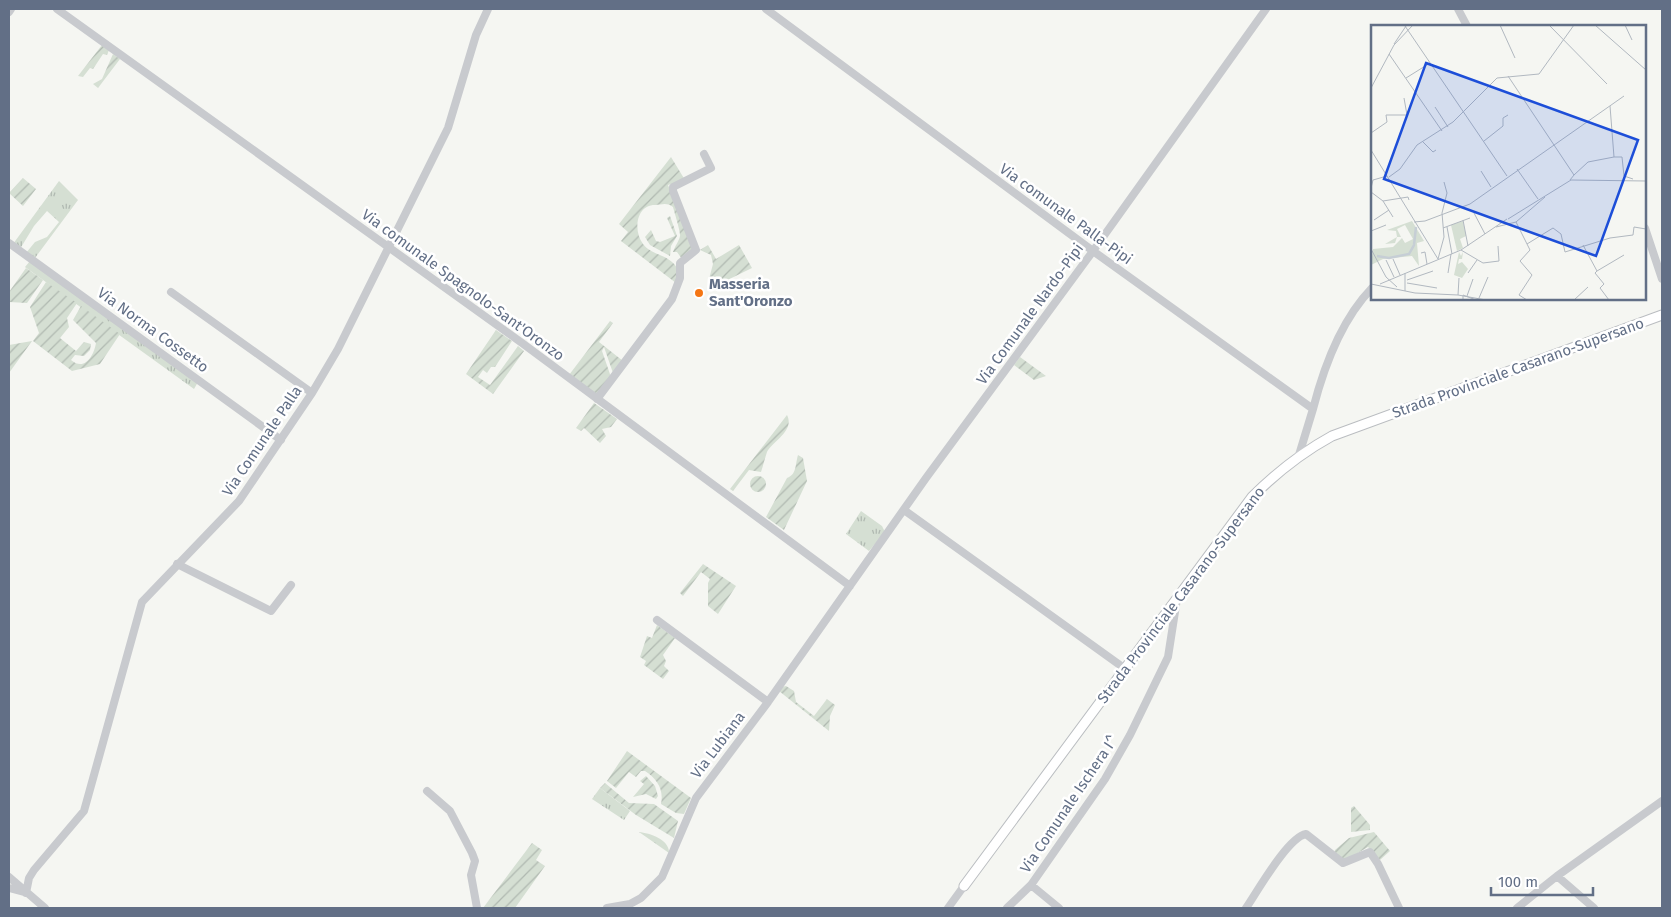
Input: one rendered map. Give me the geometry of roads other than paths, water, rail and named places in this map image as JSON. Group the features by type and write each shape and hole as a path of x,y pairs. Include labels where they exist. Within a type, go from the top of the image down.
{"main road":[{"name":"Strada Provinciale Casarano-Supersano","path":"964,886 1252,497 1275,474 1299,455 1332,436 1662,315"}],"street":[{"name":"Via comunale Spagnolo-Sant'Oronzo","path":"57,9 597,399 850,586"},
{"name":"Via Comunale Palla","path":"26,892 29,878 34,870 84,811 142,602 240,501 312,393 338,349 386,248 448,128 476,34 488,9"},
{"name":"Via comunale Palla-Pipi","path":"766,9 1093,251 1313,409"},
{"name":"Via Comunale Nardo-Pipi","path":"850,586 1266,9"},
{"path":"1458,9 1466,25"},
{"path":"597,399 672,299 680,278 680,263 696,250 673,187 711,168 704,154"},
{"path":"1646,231 1662,279"},
{"name":"Via Norma Cossetto","path":"9,243 281,440"},
{"path":"1299,455 1320,383 1340,335 1359,301 1371,289"},
{"path":"171,292 312,393"},
{"path":"904,510 1124,668"},
{"path":"178,564 271,611 291,585"},
{"name":"Via Lubiana","path":"607,908 630,904 640,898 662,877 696,798 768,702 850,586"},
{"name":"Via Comunale Ischera I^","path":"1007,908 1031,886 1105,780 1130,735 1168,657 1177,597"},
{"path":"658,620 768,702"},
{"path":"427,791 450,811 472,853 475,861 471,875 477,908"},
{"path":"1517,908 1557,876 1662,801"},
{"path":"1246,908 1286,851 1298,838 1306,834 1343,863 1370,852 1378,864 1399,908"},
{"path":"1557,876 1594,908"},
{"path":"9,877 45,908"},
{"path":"948,908 964,886"},
{"path":"1031,886 1059,908"},
{"path":"9,888 26,892"}],"place":[{"name":"Masseria Sant'Oronzo","path":"699,293"}]}
